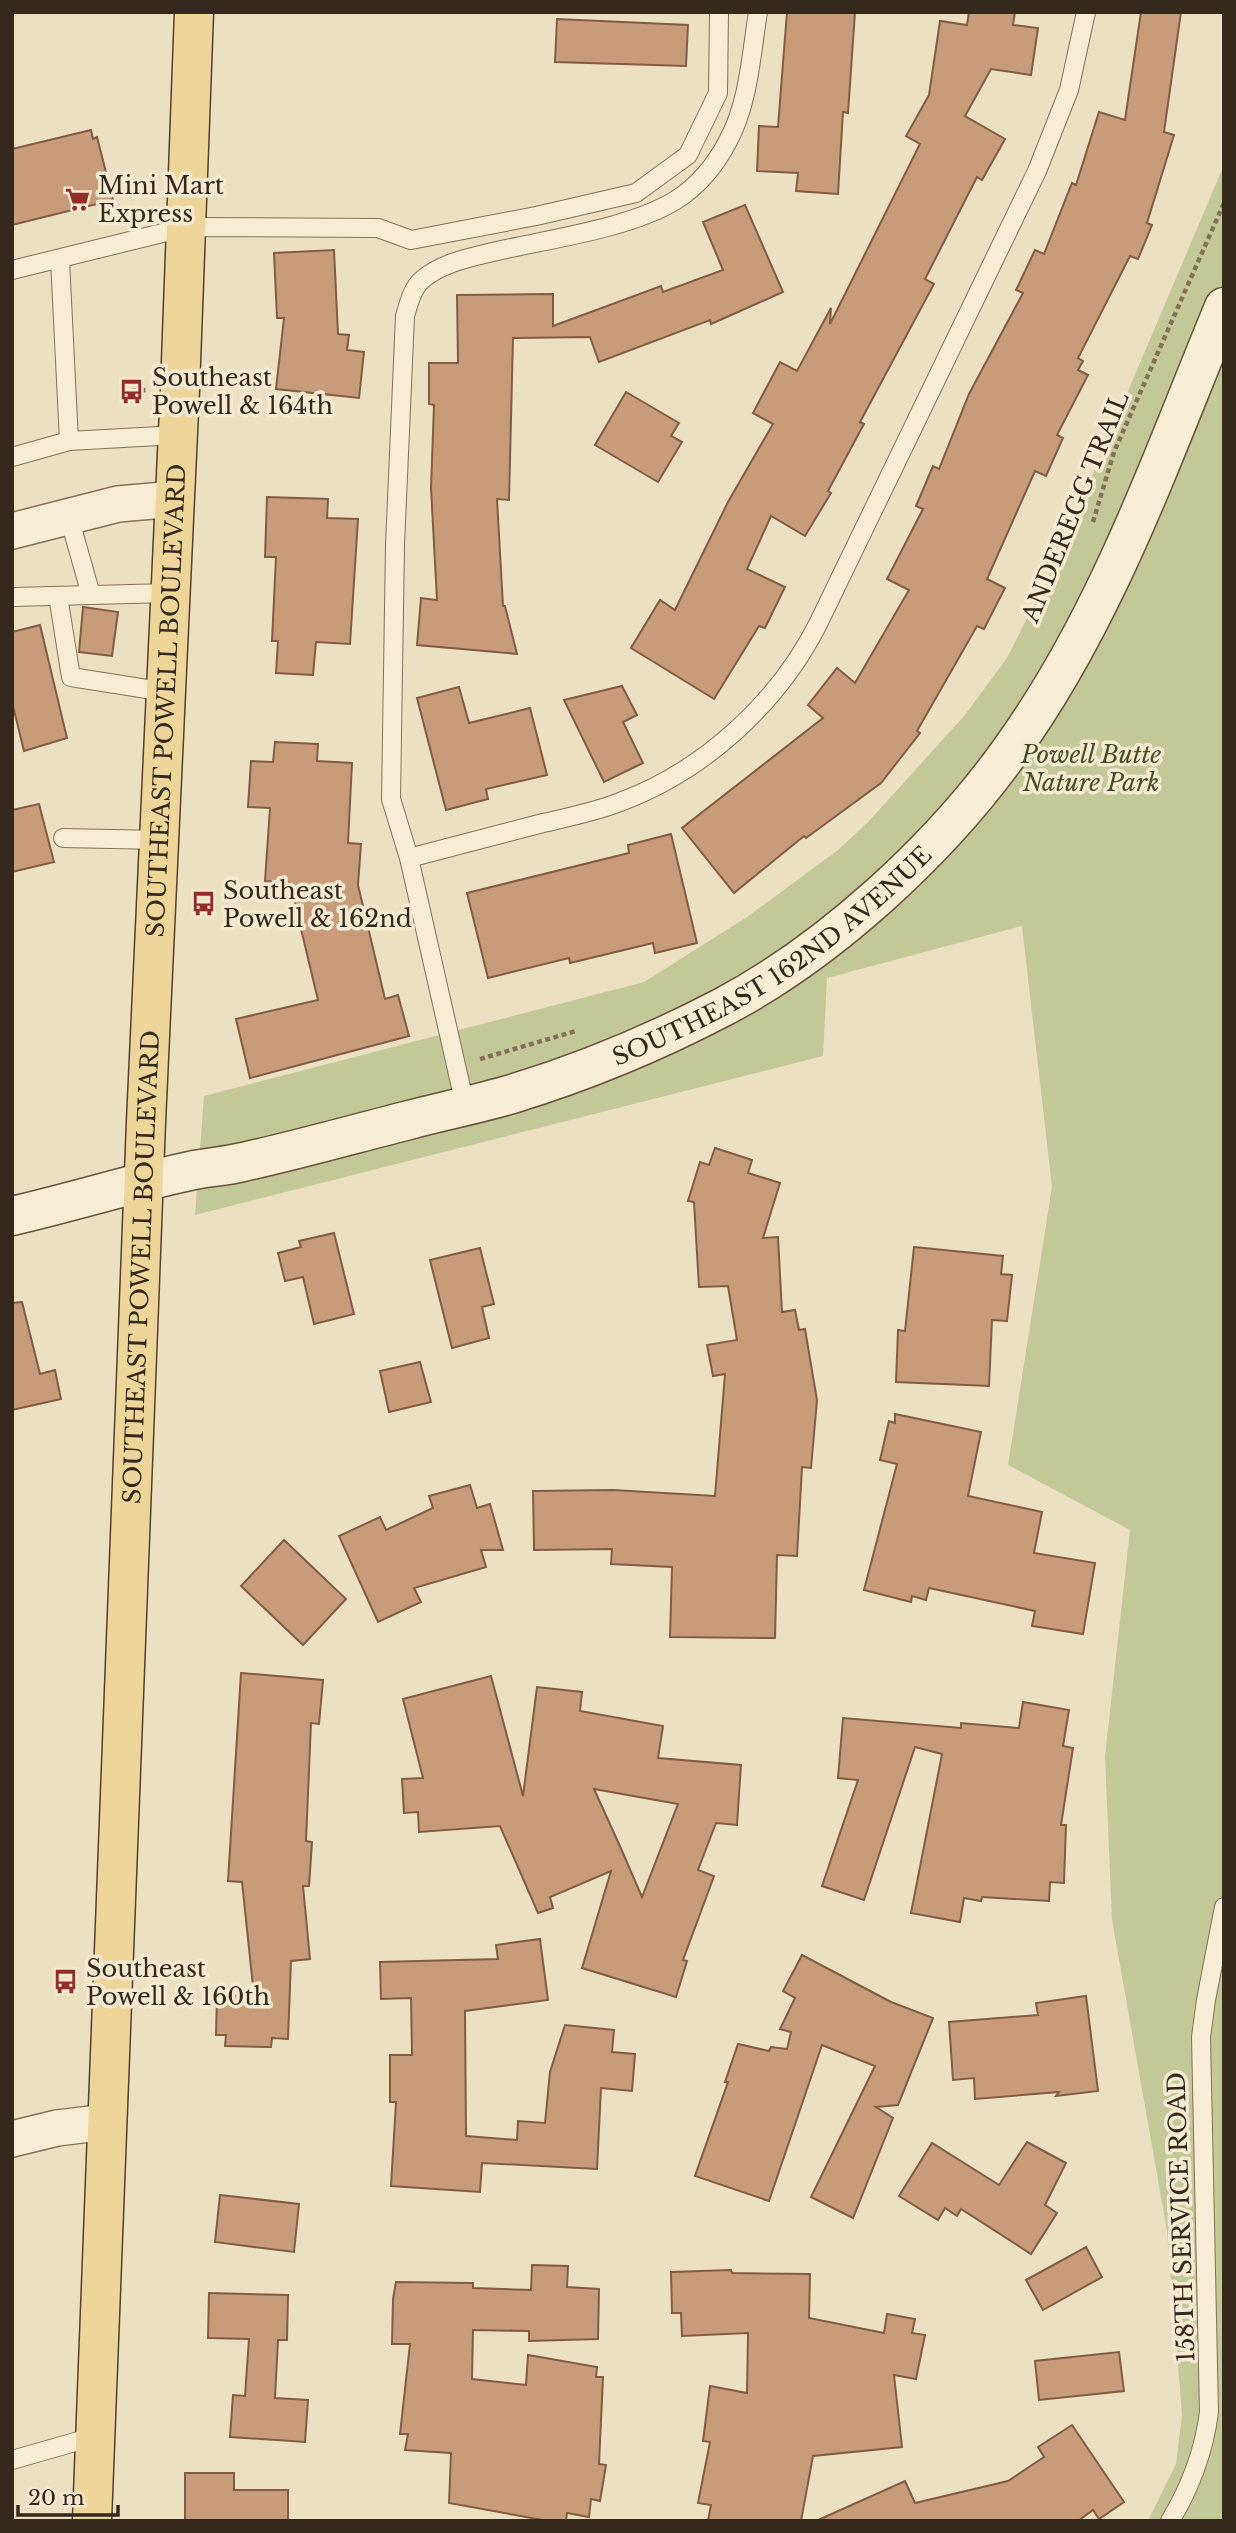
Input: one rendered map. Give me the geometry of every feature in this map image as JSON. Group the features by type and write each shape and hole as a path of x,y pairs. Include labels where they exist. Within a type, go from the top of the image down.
{"main road":[{"name":"SOUTHEAST POWELL BOULEVARD","path":"92,2521 144,1183 187,227 194,12"}],"street":[{"name":"SOUTHEAST 162ND AVENUE","path":"12,1216 144,1183 295,1150 511,1094 605,1061 726,1006 791,965 889,886 924,852 1008,754 1081,637 1129,534 1224,307"},
{"path":"12,531 118,505 175,499"},
{"path":"12,2139 57,2128 107,2122"}],"lane":[{"path":"12,270 187,227 378,228 411,240 636,193 688,155 719,93 719,12"},
{"path":"465,1105 409,858 391,799 395,545 405,316 415,288 423,279 446,265 641,216 676,200 693,188 719,156 736,123 743,101 758,12"},
{"path":"409,858 592,811 642,793 694,763 718,745 784,680 803,654 823,614 1037,171 1069,90 1086,12"},
{"path":"60,260 69,441"},
{"path":"12,457 69,441 177,435"},
{"path":"69,517 91,595"},
{"path":"12,597 171,593"},
{"path":"58,596 71,677 166,692"},
{"path":"63,838 159,841"},
{"name":"158TH SERVICE ROAD","path":"1170,2521 1187,2488 1202,2448 1209,2412 1201,2037 1224,1907"},
{"path":"12,2460 96,2436"}],"path":[{"name":"ANDEREGG TRAIL","path":"1092,524 1114,452 1224,203"},
{"path":"456,1066 581,1029"}],"green space":[{"name":"Powell Butte Nature Park","path":"1224,165 1224,2521 1148,2521 1176,2464 1182,2414 1167,2231 1112,1920 1105,1756 1130,1530 1008,1465 1052,1187 1022,926 827,978 823,1056 195,1215 204,1096 644,982 747,917 838,850 869,821 964,716 1007,658 1055,563"}],"building":[{"path":"787,12 855,12 848,113 843,112 838,194 796,191 798,173 757,171 759,126 778,127"},
{"path":"969,12 1015,12 1013,25 1038,28 1031,75 991,69 965,116 1005,139 982,180 977,177 925,279 934,284 860,422 864,424 828,491 831,493 805,536 771,516 747,569 785,587 765,628 759,626 714,699 631,648 660,600 675,610 728,502 773,424 753,413 780,362 797,371 831,308 830,324 920,144 906,136 929,95 940,21 967,25"},
{"path":"1141,12 1181,12 1164,132 1174,135 1147,223 1152,225 1138,259 1130,256 1078,358 1083,361 1078,370 1088,375 1057,435 1063,438 1046,476 1035,471 987,579 1005,588 984,629 977,626 917,731 920,733 881,783 806,838 804,836 734,893 682,828 823,718 808,705 837,668 855,683 909,590 887,579 923,509 916,506 933,466 939,469 969,394 1023,293 1016,290 1035,250 1044,254 1072,183 1076,185 1099,112 1125,120"},
{"path":"557,19 688,25 686,66 555,62"},
{"path":"91,130 93,139 97,137 113,200 12,225 12,149"},
{"path":"745,205 783,292 711,324 710,320 599,362 590,337 513,338 509,500 497,499 503,606 517,654 417,645 421,598 437,600 431,488 434,405 429,404 429,363 458,363 457,295 553,294 553,326 661,286 663,292 723,270 703,222"},
{"path":"334,250 338,334 349,335 347,350 364,352 359,398 276,389 284,318 277,318 274,253"},
{"path":"626,392 679,423 671,436 682,442 658,482 595,445"},
{"path":"267,497 328,499 327,518 358,519 350,644 316,642 313,675 276,673 278,641 272,641 276,557 265,557"},
{"path":"83,607 118,612 112,656 79,652"},
{"path":"40,625 67,738 24,751 12,702 12,632"},
{"path":"622,686 637,715 623,722 643,763 604,782 564,700"},
{"path":"459,687 469,723 530,708 547,775 486,789 488,799 446,810 417,698"},
{"path":"275,742 318,744 317,761 352,763 348,843 361,844 358,885 385,999 398,995 409,1036 250,1078 236,1019 318,1000 290,883 265,881 270,808 248,807 251,761 273,762"},
{"path":"39,804 54,862 12,872 12,810"},
{"path":"671,834 697,943 655,953 653,943 570,963 569,958 488,978 467,893 629,853 628,845"},
{"path":"715,1148 752,1160 748,1173 780,1183 763,1238 778,1237 782,1312 795,1310 799,1330 805,1329 817,1400 811,1468 802,1467 797,1556 777,1555 775,1638 670,1637 672,1567 611,1564 612,1549 534,1550 533,1491 613,1490 715,1496 725,1374 713,1376 707,1345 737,1340 728,1286 699,1287 694,1202 688,1201 700,1162 709,1165"},
{"path":"334,1233 354,1314 314,1324 303,1277 285,1281 278,1253 301,1247 299,1241"},
{"path":"914,1247 1003,1256 1001,1274 1012,1275 1007,1321 992,1320 989,1386 896,1382 898,1330 905,1331"},
{"path":"480,1248 494,1304 482,1307 489,1338 452,1348 430,1260"},
{"path":"22,1302 40,1374 55,1370 61,1399 12,1410 12,1303"},
{"path":"420,1362 431,1402 389,1412 380,1371"},
{"path":"895,1414 981,1432 968,1496 1042,1512 1034,1553 1095,1563 1083,1634 1032,1626 1035,1611 929,1588 926,1600 912,1596 911,1602 864,1590 897,1464 880,1460 889,1421 895,1423"},
{"path":"470,1485 477,1508 490,1504 503,1550 481,1550 486,1567 414,1588 421,1602 378,1622 339,1536 380,1517 386,1530 433,1508 429,1496"},
{"path":"284,1540 346,1599 303,1645 241,1586"},
{"path":"241,1673 323,1680 319,1724 311,1723 306,1841 312,1842 309,1886 303,1886 310,1959 291,1961 288,2039 272,2038 271,2047 225,2046 226,2035 216,2035 217,1995 254,1996 242,1882 228,1881"},
{"path":"491,1676 523,1796 537,1687 582,1692 580,1711 663,1726 658,1758 741,1765 737,1825 716,1823 698,1870 714,1876 683,1960 687,1961 676,1997 582,1968 611,1871 550,1897 553,1908 538,1913 500,1826 419,1832 418,1812 404,1813 402,1779 423,1778 403,1699","holes":["594,1789 678,1804 642,1897"]},
{"path":"1023,1702 1069,1710 1063,1746 1073,1748 1061,1825 1066,1825 1064,1883 1050,1882 1049,1901 982,1897 981,1901 964,1898 960,1922 911,1913 942,1754 915,1747 864,1900 822,1886 858,1780 838,1778 843,1718 961,1728 961,1723 1019,1728"},
{"path":"540,1939 548,2000 465,2011 466,2136 517,2140 518,2121 545,2123 550,2072 565,2025 614,2030 612,2052 635,2054 632,2091 601,2088 597,2169 482,2163 480,2192 391,2186 396,2102 390,2102 390,2055 412,2055 411,1998 381,1999 380,1962 498,1959 496,1945"},
{"path":"802,1955 891,2002 933,2018 898,2105 876,2107 893,2118 853,2218 811,2197 875,2066 822,2045 769,2201 695,2176 728,2082 725,2082 738,2044 769,2051 771,2047 787,2049 791,2032 780,2029 795,1998 783,1991"},
{"path":"1086,1996 1098,2091 1056,2096 1059,2092 975,2099 974,2078 953,2080 949,2022 1038,2015 1036,2003"},
{"path":"1027,2142 1066,2163 1045,2205 1057,2213 1031,2254 961,2209 957,2216 945,2208 938,2220 899,2196 932,2143 999,2185"},
{"path":"220,2195 299,2204 294,2252 215,2242"},
{"path":"1086,2247 1102,2277 1043,2310 1026,2280"},
{"path":"532,2265 568,2266 567,2287 599,2289 598,2339 529,2341 529,2331 473,2330 472,2379 526,2385 528,2355 597,2367 596,2377 603,2377 599,2464 606,2465 600,2501 591,2499 589,2517 567,2513 566,2521 548,2521 449,2503 451,2453 405,2450 408,2434 400,2434 410,2344 392,2344 396,2282 473,2283 473,2288 531,2290"},
{"path":"731,2270 732,2273 810,2274 809,2318 884,2333 887,2314 915,2319 912,2333 925,2335 916,2379 894,2375 902,2447 813,2456 801,2521 708,2521 711,2505 698,2503 710,2442 703,2441 710,2386 747,2393 748,2333 682,2336 681,2313 672,2313 671,2272"},
{"path":"209,2293 288,2295 287,2340 278,2340 275,2398 308,2400 305,2442 230,2437 233,2395 245,2396 249,2339 208,2338"},
{"path":"1119,2352 1124,2391 1039,2400 1035,2361"},
{"path":"1072,2425 1124,2502 1099,2519 1093,2510 1078,2521 816,2521 905,2481 915,2503 1008,2481 1044,2457 1038,2447"},
{"path":"185,2473 234,2473 234,2490 288,2490 288,2521 185,2521"}],"place":[{"name":"Mini Mart Express","path":"78,199"},
{"name":"Southeast Powell & 164th","path":"132,391"},
{"name":"Southeast Powell & 162nd","path":"203,904"},
{"name":"Southeast Powell & 160th","path":"66,1982"}]}
